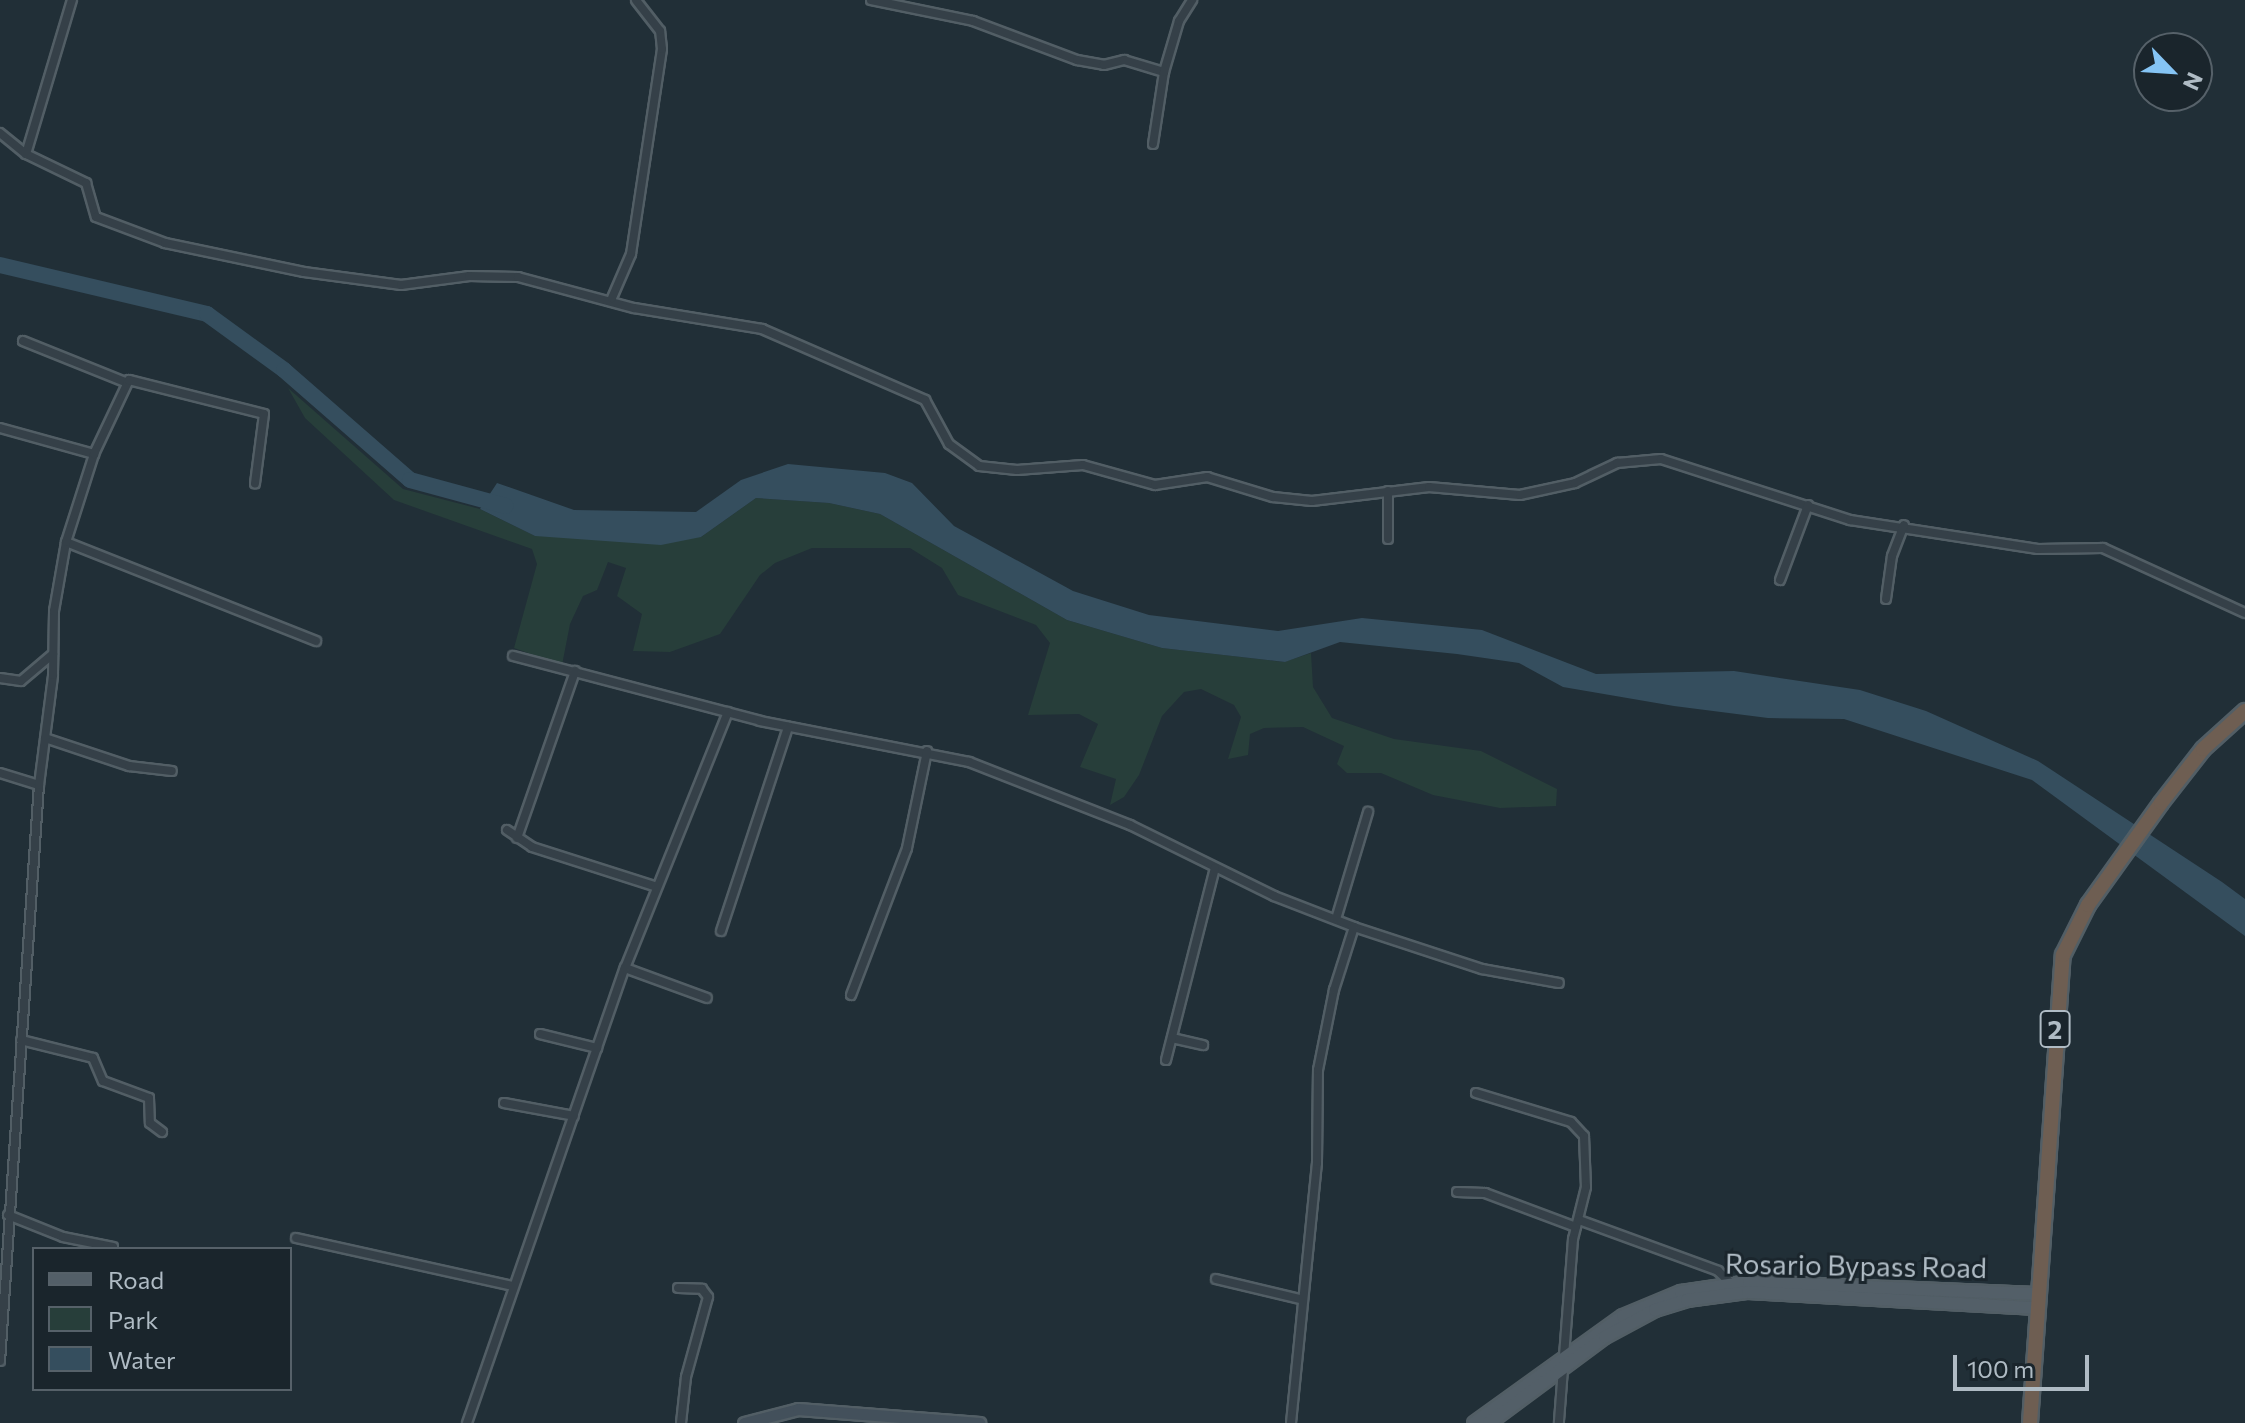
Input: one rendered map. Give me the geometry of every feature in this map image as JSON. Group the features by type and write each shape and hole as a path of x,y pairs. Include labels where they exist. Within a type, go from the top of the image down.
{"highway":[{"name":"2","path":"2030,1423 2059,974 2069,936 2109,875 2203,749 2245,711"}],"main road":[{"name":"Rosario Bypass Road","path":"1474,1423 1649,1304 1732,1284 2037,1301"},
{"name":"Rosario Bypass Road","path":"1489,1423 1564,1361 1655,1310 1717,1294 2037,1301"}],"street":[{"path":"26,154 72,0"},
{"path":"612,298 631,254 662,49 660,31 636,0"},
{"path":"871,0 973,21 1077,60 1104,65 1124,60 1164,72"},
{"path":"1153,144 1164,72 1179,21 1192,0"},
{"path":"0,133 26,154 86,183 96,217 193,250 401,285 496,275 612,298 634,308 762,329 922,398 949,444 979,466 1017,470 1083,465 1155,485 1207,477 1297,500 1429,487 1530,494 1575,483 1617,463 1653,458 1850,520 1904,525 2038,549 2103,548 2245,613"},
{"path":"23,341 125,382 133,380 264,414 255,483"},
{"path":"0,1361 39,785 66,542 94,454 125,382"},
{"path":"0,428 94,454"},
{"path":"1388,491 1388,539"},
{"path":"1780,580 1808,505"},
{"path":"1886,599 1892,556 1904,525"},
{"path":"66,542 316,641"},
{"path":"0,678 21,681 53,654"},
{"path":"513,656 788,727 927,751 1065,798 1215,868 1354,927 1482,969 1559,983"},
{"path":"517,838 575,671"},
{"path":"467,1423 625,968 728,712"},
{"path":"721,931 788,727"},
{"path":"45,738 129,766 172,771"},
{"path":"851,995 907,848 927,751"},
{"path":"0,773 39,785"},
{"path":"1336,919 1368,812"},
{"path":"507,830 517,838 657,887"},
{"path":"1166,1060 1215,868"},
{"path":"1291,1423 1300,1299 1317,1163 1318,1070 1334,990 1354,927"},
{"path":"625,968 707,998"},
{"path":"540,1034 597,1048"},
{"path":"1172,1038 1203,1045"},
{"path":"21,1040 93,1058 103,1081 149,1098 150,1123 162,1132"},
{"path":"1476,1093 1581,1130 1587,1168 1578,1223 1559,1423"},
{"path":"504,1103 574,1116"},
{"path":"1457,1192 1485,1193 1578,1223 1718,1271 1732,1284"},
{"path":"8,1215 63,1237 113,1247"},
{"path":"296,1238 513,1286"},
{"path":"1216,1279 1300,1299"},
{"path":"678,1288 702,1289 708,1297 686,1377 681,1423"},
{"path":"744,1423 798,1409 851,1418 979,1423"}],"green space":[{"path":"288,388 403,489 480,509 535,536 701,537 756,498 829,503 880,514 1067,620 1162,648 1284,662 1311,653 1313,687 1332,718 1394,739 1481,751 1557,789 1556,806 1500,808 1433,795 1381,773 1347,773 1337,764 1344,746 1303,727 1264,728 1250,734 1248,755 1228,759 1241,717 1234,705 1201,689 1184,692 1162,716 1139,775 1124,797 1110,805 1116,779 1080,767 1098,724 1079,714 1028,715 1050,643 1036,625 958,595 942,568 910,548 812,548 775,563 760,575 720,634 670,652 633,651 642,614 617,596 626,568 608,562 597,590 583,596 570,624 562,665 514,648 537,564 532,549 394,500 305,418"}],"water":[{"path":"788,464 885,473 912,483 954,526 1073,591 1149,615 1278,631 1362,618 1482,630 1596,674 1734,671 1860,690 1926,711 2038,761 2222,882 2245,899 2245,936 2032,780 1844,719 1768,718 1674,706 1563,687 1519,663 1457,654 1340,642 1285,662 1162,648 1067,620 880,514 829,503 756,498 701,537 661,545 535,536 480,509 497,483 574,510 696,512 741,480"}],"waterway":[{"path":"0,265 207,314 284,370 410,480 506,506"}]}
